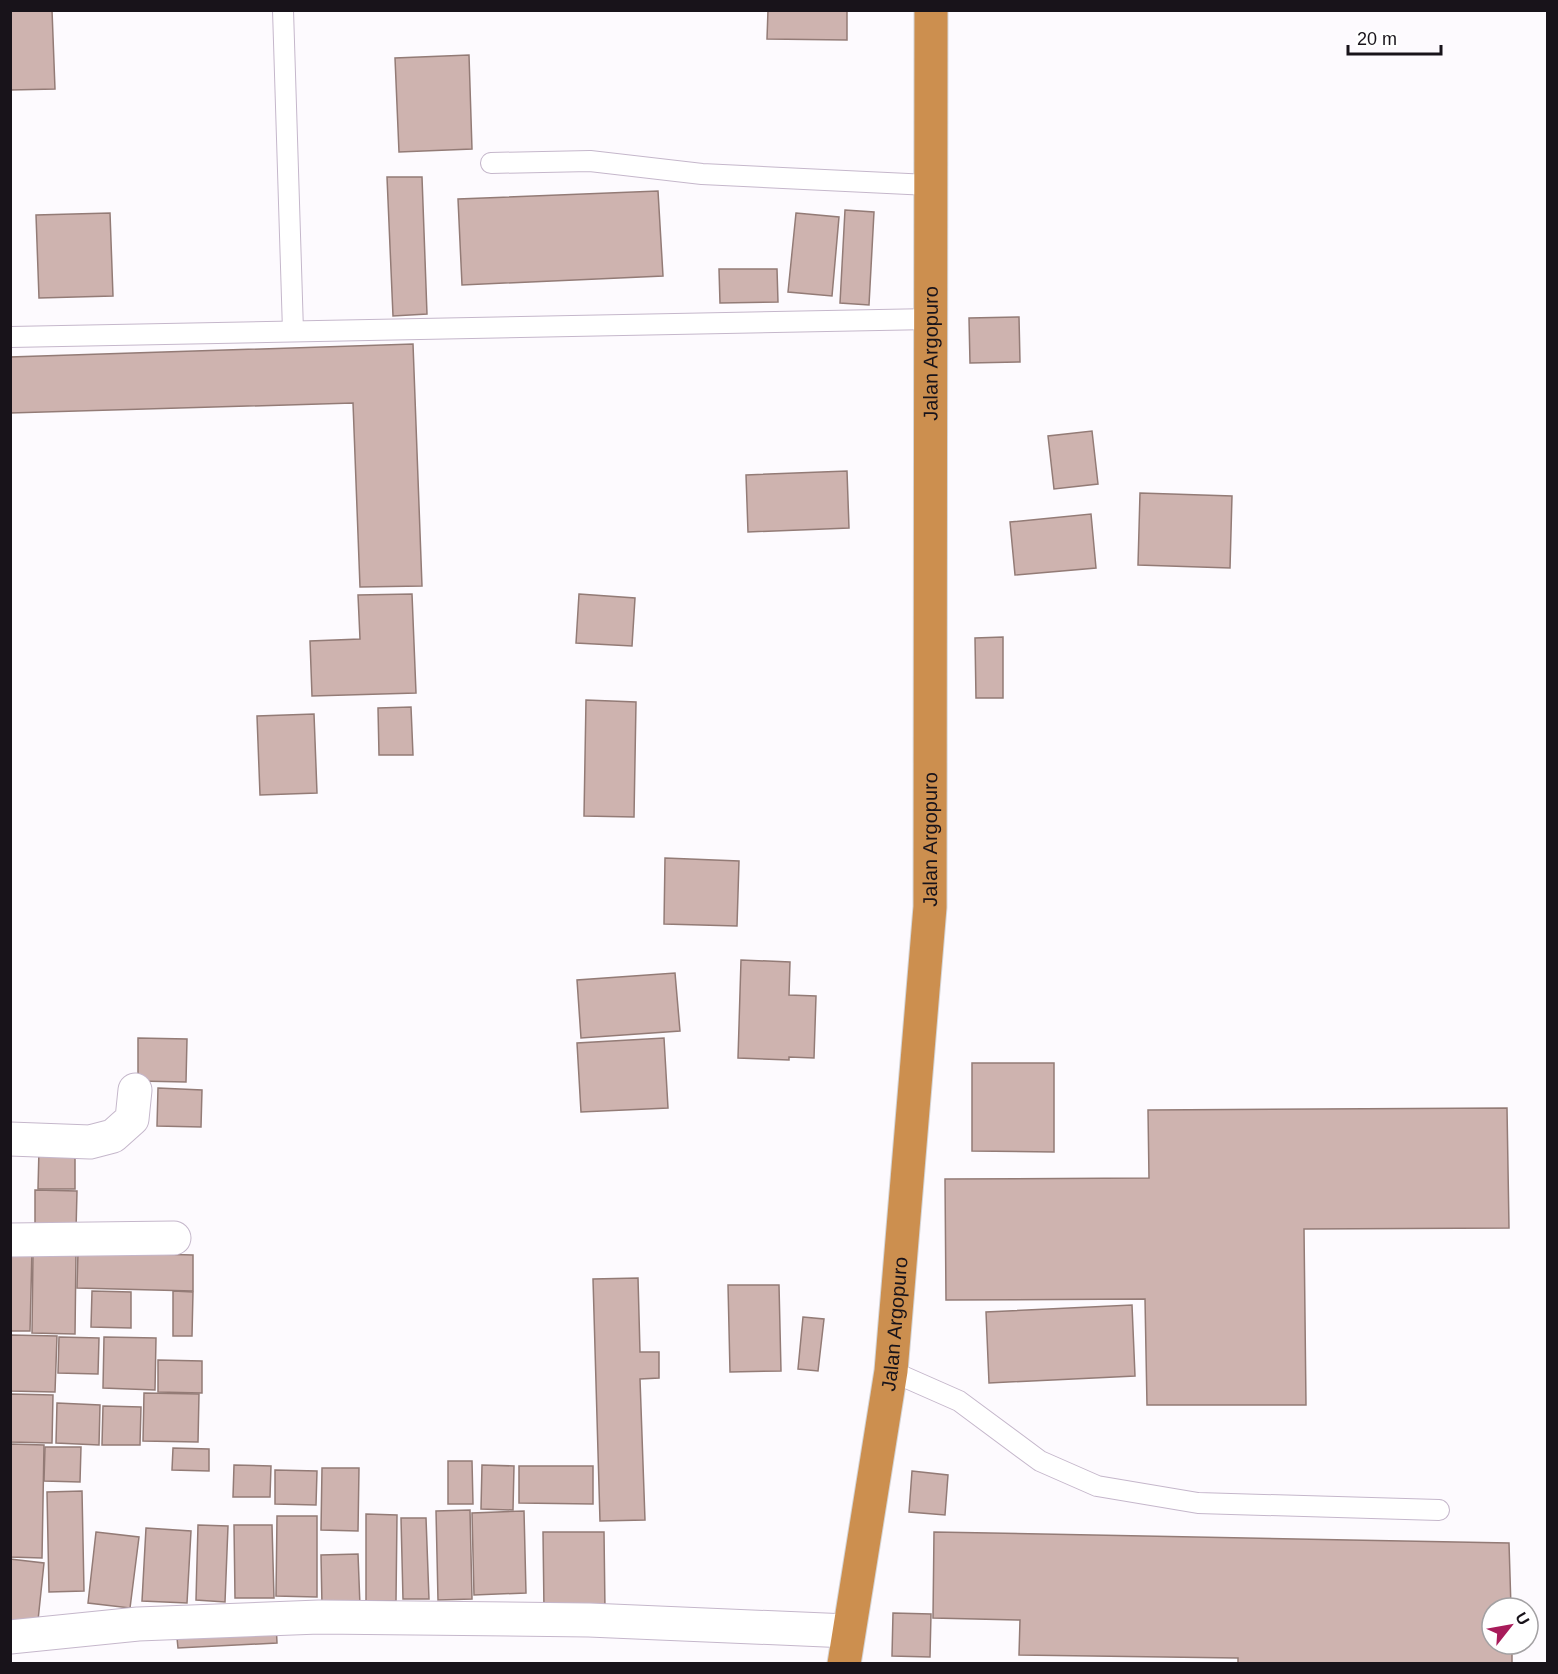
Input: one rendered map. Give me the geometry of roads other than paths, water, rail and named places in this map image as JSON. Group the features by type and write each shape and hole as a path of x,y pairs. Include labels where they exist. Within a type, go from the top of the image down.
{"highway":[{"name":"Jalan Argopuro","path":"844,1664 891,1371 930,907 931,319 929,185 931,10"}],"street":[{"path":"10,1139 90,1142 113,1136 132,1119 135,1090"},
{"path":"10,1240 174,1238"},
{"path":"10,1637 138,1624 319,1617 590,1620 848,1631"}],"lane":[{"path":"283,10 293,332"},
{"path":"491,163 590,160 702,174 929,185"},
{"path":"10,337 931,319"},
{"path":"891,1371 959,1401 1040,1461 1097,1486 1198,1503 1439,1510"}]}
